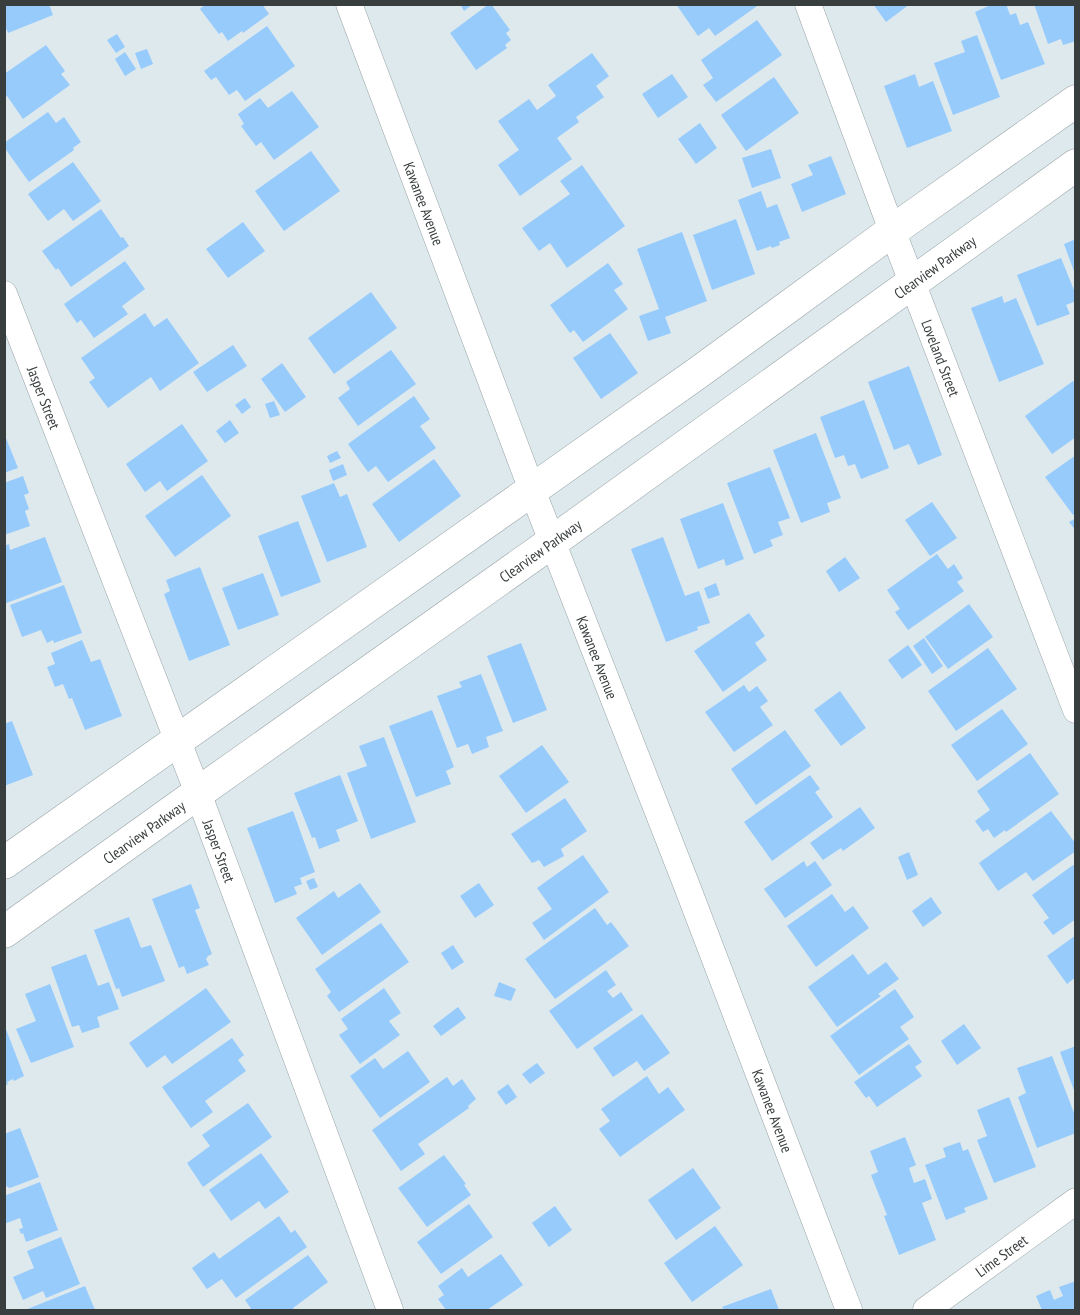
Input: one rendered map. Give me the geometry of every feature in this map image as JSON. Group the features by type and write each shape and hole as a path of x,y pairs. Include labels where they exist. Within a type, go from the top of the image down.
{"main road":[{"path":"4,863 752,334 892,231 1076,101"},
{"name":"Clearview Parkway","path":"4,932 1076,165"}],"street":[{"name":"Kawanee Avenue","path":"349,4 532,490 685,881 849,1311"},
{"name":"Loveland Street","path":"808,4 892,231 1076,710"},
{"name":"Jasper Street","path":"4,294 198,793 390,1311"},
{"name":"Lime Street","path":"926,1311 1076,1201"}],"building":[{"path":"4,4 49,4 53,15 8,33 4,24"},
{"path":"206,4 262,4 269,14 228,41 222,32 219,34 200,9"},
{"path":"460,4 473,4 464,11"},
{"path":"489,4 510,30 506,33 511,40 505,45 507,48 476,70 450,33"},
{"path":"676,4 760,4 715,36 709,28 698,36"},
{"path":"873,4 910,4 886,22"},
{"path":"993,4 1006,4 1010,15 1016,13 1020,25 1028,22 1045,64 1001,80 975,12"},
{"path":"1034,4 1076,4 1076,41 1063,45 1061,39 1048,44"},
{"path":"757,20 782,55 716,102 703,85 713,78 701,60"},
{"path":"267,26 295,66 245,101 237,90 229,95 216,77 211,80 204,71"},
{"path":"117,34 125,47 116,53 107,40"},
{"path":"977,35 1000,97 953,115 934,63 965,52 961,41"},
{"path":"46,45 65,71 61,74 70,85 23,119 7,96 4,97 4,74"},
{"path":"147,49 153,64 141,69 135,53"},
{"path":"125,52 136,69 125,76 115,59"},
{"path":"592,53 609,76 596,86 604,97 576,117 579,122 557,138 572,159 520,196 498,165 519,150 498,121 529,99 537,110 556,96 548,85"},
{"path":"672,74 688,97 658,118 642,94"},
{"path":"915,74 919,87 933,81 952,131 907,148 884,86"},
{"path":"774,77 799,113 746,151 721,115"},
{"path":"292,91 319,127 274,160 261,142 256,146 241,126 244,124 238,114 260,98 268,108"},
{"path":"48,112 56,123 64,117 81,142 73,148 74,150 29,182 4,147 4,143"},
{"path":"700,123 717,148 696,164 678,139"},
{"path":"771,149 781,178 752,188 742,158"},
{"path":"311,151 340,191 284,231 255,191"},
{"path":"831,156 846,194 802,212 791,184 813,175 808,165"},
{"path":"73,162 101,201 73,221 64,209 48,221 28,194"},
{"path":"582,165 625,226 567,268 550,243 539,251 522,228 570,194 560,181"},
{"path":"761,191 767,208 777,204 790,238 779,242 780,245 757,251 738,200"},
{"path":"101,209 129,246 71,287 42,251"},
{"path":"736,219 755,274 712,290 693,235"},
{"path":"243,222 265,251 228,278 206,249"},
{"path":"682,232 707,301 665,317 671,333 648,341 639,316 659,309 637,249"},
{"path":"1076,239 1076,274 1075,274 1064,244"},
{"path":"1061,258 1076,295 1076,301 1066,305 1070,314 1037,326 1017,275"},
{"path":"125,261 145,289 122,306 128,314 94,338 81,320 77,323 64,304"},
{"path":"608,263 623,284 614,290 628,309 583,342 574,330 570,333 550,305"},
{"path":"371,292 397,328 334,374 308,338"},
{"path":"1002,296 1004,303 1016,298 1044,364 999,382 971,308"},
{"path":"145,313 154,327 167,318 199,363 160,391 151,377 108,408 89,382 95,378 81,358"},
{"path":"610,333 638,373 601,399 573,358"},
{"path":"233,345 247,366 207,392 193,372"},
{"path":"391,350 416,384 358,426 338,398 350,389 346,382"},
{"path":"282,363 306,397 285,412 261,379"},
{"path":"909,366 942,455 918,465 909,444 894,450 868,382"},
{"path":"1073,381 1076,384 1076,437 1052,454 1025,416"},
{"path":"414,396 430,419 420,426 436,448 388,482 376,466 368,472 348,444"},
{"path":"245,398 251,407 242,414 235,405"},
{"path":"864,400 889,468 861,479 855,464 848,466 844,455 835,458 820,417"},
{"path":"274,401 280,415 270,418 265,404"},
{"path":"230,420 239,433 225,443 216,431"},
{"path":"182,424 208,461 167,491 160,481 145,492 126,464"},
{"path":"4,433 18,468 4,473"},
{"path":"816,433 841,498 827,503 830,512 801,523 773,450"},
{"path":"337,451 341,458 330,463 327,456"},
{"path":"1076,455 1076,512 1073,515 1045,477"},
{"path":"434,459 461,496 399,542 372,504"},
{"path":"343,464 347,475 333,481 329,470"},
{"path":"770,467 790,518 778,522 783,535 770,540 773,546 754,554 727,483"},
{"path":"202,475 231,516 175,557 145,516"},
{"path":"23,476 29,493 24,495 29,509 25,511 30,526 4,535 4,483"},
{"path":"334,483 340,497 347,494 367,547 327,562 301,496"},
{"path":"932,502 957,538 930,556 905,520"},
{"path":"723,503 744,559 726,566 724,559 698,569 680,519"},
{"path":"1076,518 1076,531 1069,522"},
{"path":"298,521 321,582 281,597 258,536"},
{"path":"45,537 62,582 4,604 4,546 9,544 10,550"},
{"path":"663,537 685,596 699,591 710,623 666,642 631,549"},
{"path":"937,554 948,569 954,564 963,578 957,582 964,591 908,630 895,612 900,609 887,590"},
{"path":"845,557 860,578 839,592 826,571"},
{"path":"200,567 230,645 189,661 164,594 170,591 166,580"},
{"path":"263,573 279,615 238,630 222,588"},
{"path":"716,583 720,595 708,599 704,588"},
{"path":"64,585 82,633 54,643 53,640 47,643 41,630 22,637 10,605"},
{"path":"969,604 993,637 948,669 925,637"},
{"path":"749,613 765,636 755,643 767,660 723,692 694,651"},
{"path":"924,638 943,666 932,674 913,646"},
{"path":"82,640 91,662 100,659 122,716 85,730 72,698 69,699 63,684 55,687 47,667 55,664 51,653"},
{"path":"521,643 547,710 513,723 487,656"},
{"path":"908,645 922,665 902,679 888,660"},
{"path":"988,648 1017,689 956,731 928,691"},
{"path":"481,674 503,731 486,737 489,747 472,754 468,744 457,748 437,696 462,687 459,682"},
{"path":"744,685 749,692 757,686 768,701 760,707 773,725 734,752 705,712"},
{"path":"840,691 866,728 841,746 814,710"},
{"path":"1002,709 1028,744 977,781 951,745"},
{"path":"432,710 454,767 446,771 451,784 416,797 389,726"},
{"path":"12,721 33,775 4,786 4,724"},
{"path":"785,730 811,766 756,805 731,769"},
{"path":"384,737 416,822 371,839 347,773 367,766 359,746"},
{"path":"542,745 569,782 526,813 499,776"},
{"path":"1030,753 1059,794 994,838 988,829 983,832 975,821 990,810 977,791"},
{"path":"340,775 358,821 336,830 340,841 319,849 315,837 312,838 294,793"},
{"path":"810,775 820,789 815,792 833,817 772,861 744,822"},
{"path":"565,798 587,831 561,849 564,856 544,867 539,860 532,863 511,834"},
{"path":"860,807 875,828 843,851 841,848 823,860 810,843"},
{"path":"293,811 315,872 300,878 302,884 294,887 297,894 275,903 247,828"},
{"path":"1051,811 1076,844 1076,851 1033,881 1026,872 998,891 979,863"},
{"path":"909,852 918,875 907,880 898,857"},
{"path":"583,855 609,892 544,940 532,923 552,909 537,888"},
{"path":"804,861 807,867 815,861 832,885 785,918 764,889"},
{"path":"1073,865 1076,868 1076,919 1053,935 1043,922 1049,918 1032,895"},
{"path":"314,878 318,887 310,890 306,881"},
{"path":"360,883 381,912 322,955 296,918 334,891 338,898"},
{"path":"479,883 494,905 475,918 460,896"},
{"path":"191,884 200,908 195,910 212,954 206,959 209,965 187,974 184,966 179,968 152,899"},
{"path":"832,894 845,912 853,906 869,928 816,967 787,926"},
{"path":"931,897 942,913 923,927 912,911"},
{"path":"595,908 607,925 611,922 629,946 555,999 525,959"},
{"path":"129,917 141,948 151,945 165,981 122,997 119,988 116,989 94,930"},
{"path":"381,923 409,962 339,1012 327,996 331,992 315,969"},
{"path":"1076,935 1076,977 1067,984 1047,956"},
{"path":"453,945 464,962 452,970 441,953"},
{"path":"86,954 98,986 109,982 119,1009 97,1017 100,1027 82,1033 79,1025 72,1027 51,967"},
{"path":"853,954 868,975 886,962 899,979 878,994 881,996 837,1027 808,987"},
{"path":"606,970 616,985 607,991 613,998 621,992 633,1010 577,1049 549,1011"},
{"path":"499,982 516,989 511,1001 494,996"},
{"path":"50,984 74,1047 31,1063 16,1029 36,1021 25,994"},
{"path":"206,988 231,1022 172,1064 165,1055 147,1068 129,1043"},
{"path":"384,988 401,1013 389,1021 400,1035 360,1064 339,1035 348,1029 341,1019"},
{"path":"895,989 914,1017 900,1027 909,1039 859,1075 830,1036"},
{"path":"458,1007 466,1018 441,1036 433,1026"},
{"path":"642,1014 670,1053 644,1071 637,1061 613,1077 593,1048"},
{"path":"4,1024 24,1076 7,1082 8,1084 4,1086"},
{"path":"964,1024 981,1048 957,1065 941,1041"},
{"path":"232,1038 244,1055 238,1060 246,1071 205,1101 213,1112 191,1128 162,1087"},
{"path":"909,1044 922,1062 915,1067 922,1076 877,1107 869,1096 866,1098 854,1082"},
{"path":"1076,1046 1076,1093 1075,1093 1060,1052"},
{"path":"408,1051 430,1082 380,1118 350,1076 375,1058 383,1069"},
{"path":"1052,1056 1076,1118 1076,1133 1037,1148 1018,1097 1026,1093 1017,1068"},
{"path":"537,1063 545,1073 530,1084 522,1074"},
{"path":"647,1076 659,1094 668,1087 685,1110 620,1157 599,1129 610,1121 601,1109"},
{"path":"447,1077 453,1086 462,1079 476,1099 468,1106 469,1108 418,1144 425,1154 401,1171 372,1130"},
{"path":"508,1084 517,1097 506,1105 497,1092"},
{"path":"1009,1097 1036,1167 994,1183 977,1140 987,1136 977,1110"},
{"path":"248,1103 272,1137 203,1187 187,1163 210,1146 202,1135"},
{"path":"20,1128 39,1177 10,1188 4,1185 4,1134"},
{"path":"905,1137 916,1165 909,1168 914,1183 925,1179 932,1199 922,1203 936,1240 899,1255 884,1216 887,1215 871,1175 878,1172 870,1151"},
{"path":"960,1142 963,1151 968,1149 988,1199 964,1208 966,1212 946,1220 925,1165 946,1157 943,1148"},
{"path":"261,1153 289,1192 265,1209 259,1201 231,1221 209,1190"},
{"path":"444,1155 466,1184 464,1185 471,1195 427,1227 398,1188"},
{"path":"693,1168 721,1208 676,1240 648,1200"},
{"path":"40,1182 58,1230 26,1242 19,1229 23,1228 20,1218 4,1224 4,1196"},
{"path":"469,1204 493,1237 441,1274 417,1242"},
{"path":"555,1206 572,1230 549,1247 532,1223"},
{"path":"279,1216 291,1233 295,1230 307,1247 236,1298 222,1279 207,1289 192,1268 214,1252 219,1259"},
{"path":"715,1226 743,1265 692,1302 664,1263"},
{"path":"61,1237 80,1284 46,1298 43,1291 23,1300 13,1277 34,1268 27,1251"},
{"path":"501,1254 523,1285 487,1310 446,1310 438,1299 444,1295 438,1286 462,1268 468,1277"},
{"path":"308,1255 328,1282 293,1308 294,1310 252,1310 245,1300"},
{"path":"1076,1281 1076,1310 1042,1310 1036,1296 1050,1290 1054,1300 1063,1296 1059,1287"},
{"path":"85,1286 95,1310 25,1310"},
{"path":"771,1289 779,1310 724,1310 722,1307"}]}
